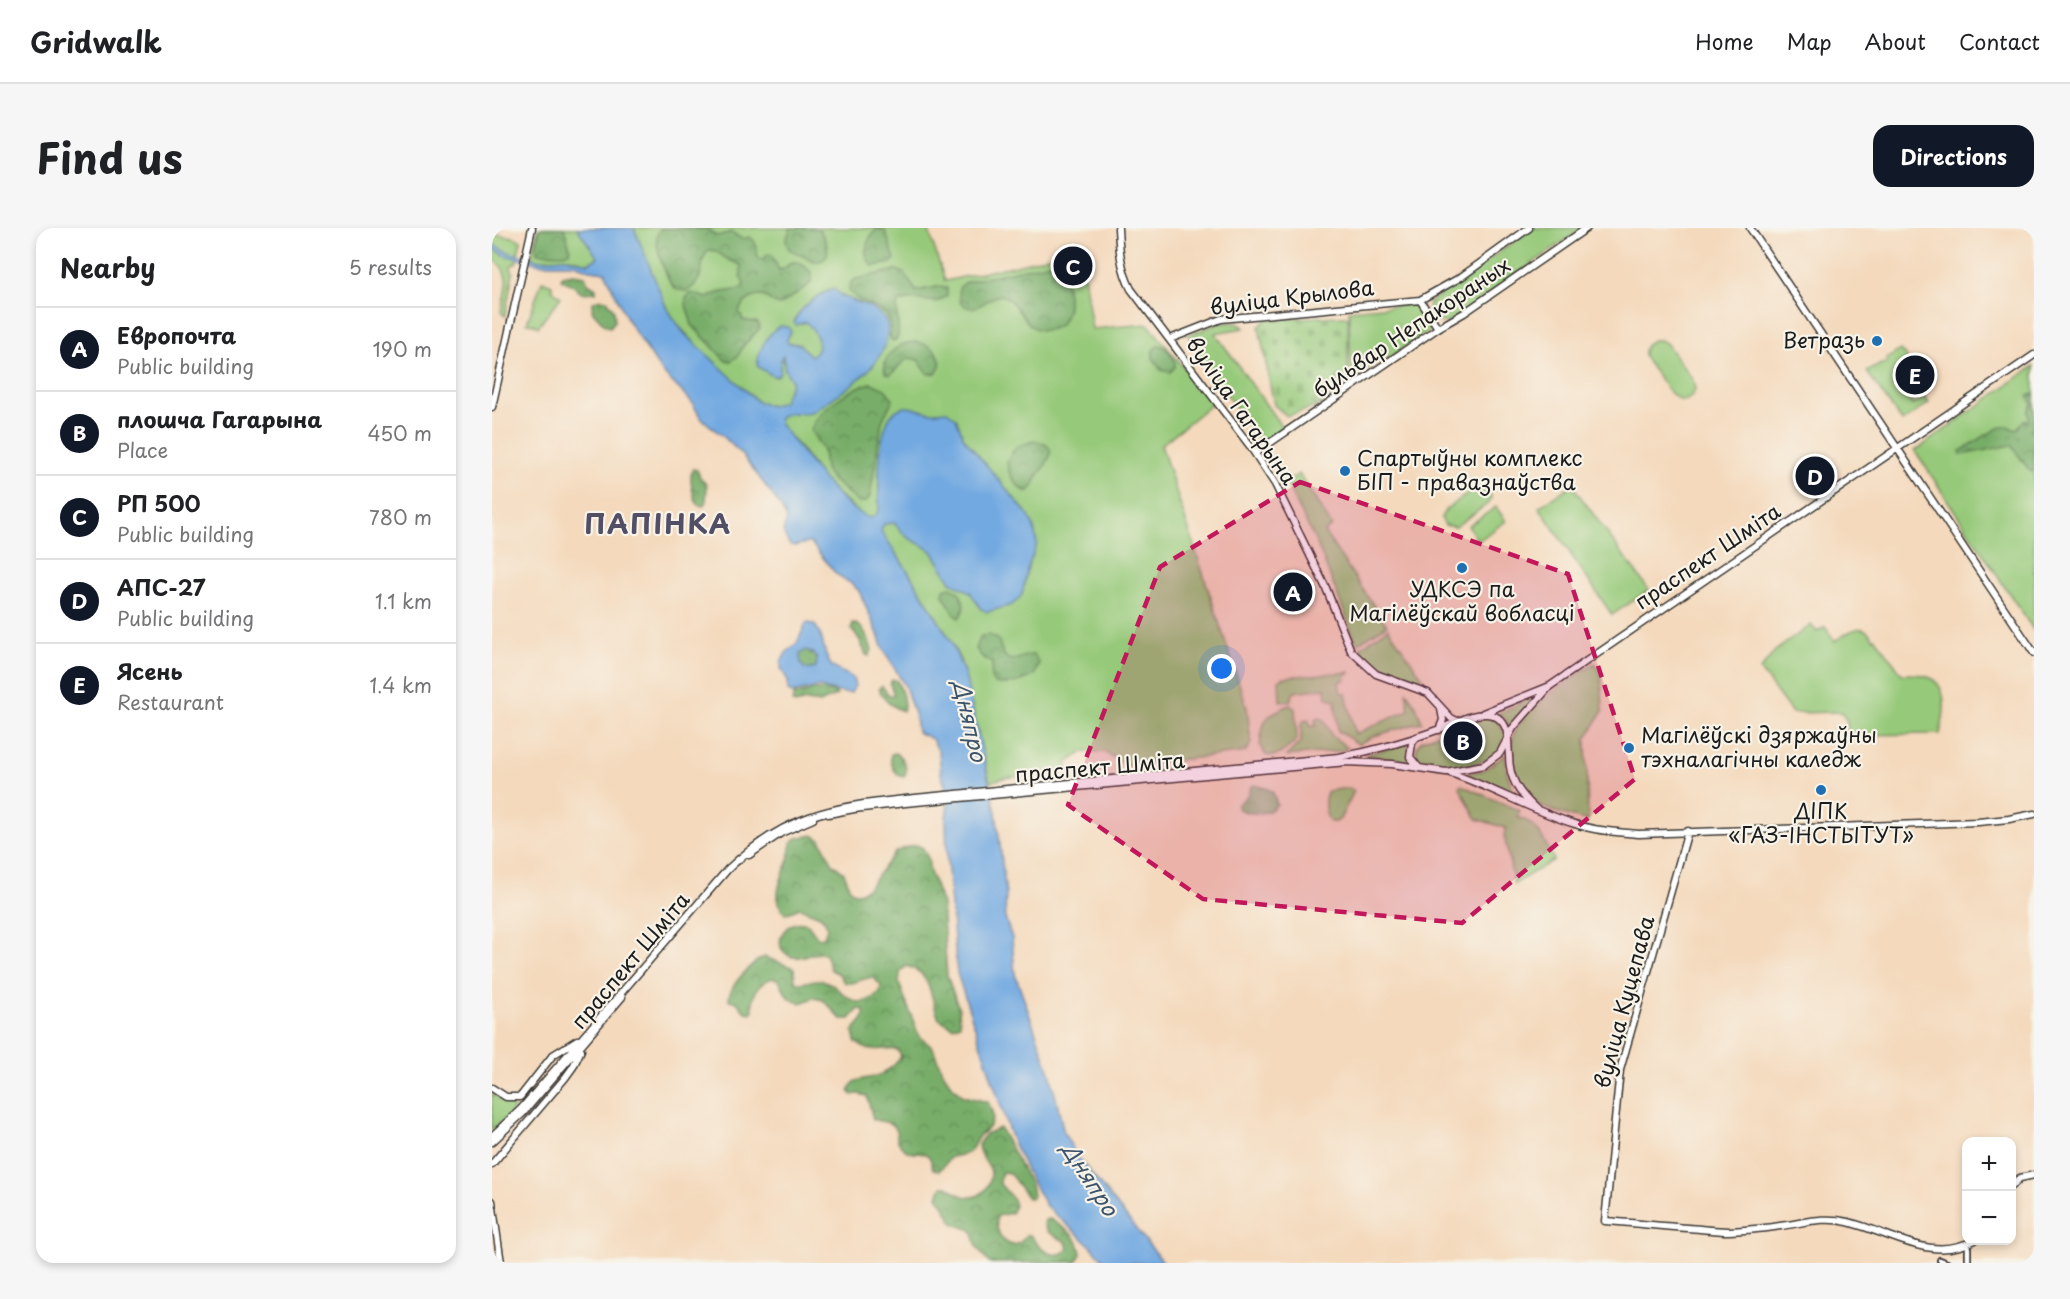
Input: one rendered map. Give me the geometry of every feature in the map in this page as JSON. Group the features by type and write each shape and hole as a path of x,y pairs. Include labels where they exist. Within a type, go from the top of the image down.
{"main road":[{"path":"492,407 532,228"},
{"name":"вуліца Гагарына","path":"1118,228 1125,279 1137,300 1170,339 1255,453 1275,484 1327,591 1351,651 1376,674 1428,693 1451,717 1459,722"},
{"path":"1438,328 1420,300 1461,277 1529,228"},
{"name":"бульвар Непакораных","path":"1255,453 1587,228"},
{"path":"1750,228 2034,652"},
{"name":"вуліца Крылова","path":"1170,339 1221,320 1420,300"},
{"name":"праспект Шміта","path":"492,1136 521,1109 729,873 765,843 807,819 852,805 1347,762 1370,762 1446,772 1484,765 1500,753 1519,719 1550,686 2034,355"},
{"name":"праспект Шміта","path":"1074,785 1366,753 1439,730 1550,686"},
{"path":"1439,730 1443,716 1440,706"},
{"path":"1480,714 1488,713 1499,718 1507,730 1510,770 1516,787 1534,808"},
{"path":"1416,738 1412,743 1410,757 1419,768"},
{"path":"1446,772 1575,824 1605,832 1639,834 1978,822 2034,814"},
{"name":"вуліца Куцепава","path":"1688,831 1620,1070 1605,1221 1729,1231 1830,1219 1854,1224 1881,1236 1902,1249"},
{"path":"492,1089 506,1097 520,1097 553,1055 584,1039"},
{"path":"492,1164 565,1078 573,1067 584,1039"},
{"name":"праспект Шміта","path":"492,1142 524,1113 584,1039"},
{"path":"2016,1182 2020,1178 2032,1175"},
{"path":"492,1201 501,1263"},
{"path":"1965,1250 1970,1245"},
{"path":"1930,1260 1944,1262 1954,1257"}],"street":[{"path":"1965,1250 1968,1263"}],"highlighted area":[{"path":"1300,482 1568,574 1635,779 1462,923 1203,899 1068,805 1160,567"}],"green space":[{"path":"538,228 577,228 599,258 588,263 570,258 539,260 531,258"},
{"path":"540,228 564,228 569,252 564,254 537,253 536,244"},
{"path":"634,228 928,228 945,281 1080,248 1092,329 1148,324 1213,403 1161,445 1247,708 1251,743 1246,752 1127,766 1105,752 1083,752 1067,763 1067,771 1003,778 990,782 961,662 951,641 911,576 882,534 826,483 801,449 758,402 710,359 677,324 663,301"},
{"path":"662,228 707,229 717,236 731,232 742,239 750,237 755,242 758,258 763,260 768,254 772,255 779,270 791,262 799,262 811,272 812,279 809,285 780,305 763,296 754,297 746,302 739,312 743,320 758,323 760,328 744,345 738,356 731,361 725,360 692,325 686,298 691,293 707,298 717,293 741,289 744,284 741,277 741,265 716,251 709,250 694,286 687,291 677,290 662,265 658,249 657,235"},
{"path":"791,228 818,228 826,242 825,258 815,261 789,249 786,240"},
{"path":"1533,228 1583,228 1447,323 1439,322 1428,307 1429,303"},
{"path":"877,229 885,231 895,259 891,263 873,266 867,257 866,247 870,237"},
{"path":"492,234 514,237 521,241 516,263 511,268 513,272 505,316 501,312 506,276 499,264 492,258"},
{"path":"1050,263 1057,267 1062,275 1068,297 1068,309 1058,326 1048,330 1033,327 1014,304 1002,295 971,308 960,302 959,288 966,282"},
{"path":"897,270 904,273 916,291 942,286 947,288 947,296 937,302 912,300 898,303 898,334 897,339 893,341 890,338 891,326 883,312 861,301 849,289 851,282 856,279"},
{"path":"573,274 585,276 588,283 596,288 596,292 581,293 561,279 562,276"},
{"path":"542,281 552,285 552,290 561,297 538,327 527,323"},
{"path":"600,299 607,300 614,310 615,321 610,327 605,325 592,311 593,302"},
{"path":"1414,304 1420,308 1431,325 1430,331 1381,363 1378,362 1351,385 1349,310"},
{"path":"1348,317 1346,388 1316,407 1287,416 1274,405 1259,327 1267,319"},
{"path":"1220,323 1236,323 1244,328 1215,333 1282,427 1261,444 1201,358 1188,335"},
{"path":"1653,340 1666,343 1693,380 1695,390 1685,400 1680,400 1670,392 1646,360 1645,348"},
{"path":"917,342 937,353 940,362 936,373 928,374 918,360 909,359 905,360 890,375 885,373 886,360 894,350 899,346"},
{"path":"1158,345 1168,350 1174,360 1175,367 1170,372 1161,370 1153,358 1153,350"},
{"path":"1900,350 1907,357 1901,371 1897,370 1896,379 1905,385 1905,395 1909,397 1912,405 1925,398 1929,403 1902,422 1867,372 1887,363 1887,359"},
{"path":"2034,366 2034,631 1915,451"},
{"path":"871,383 885,389 893,399 882,421 870,496 866,502 858,502 830,478 825,469 823,450 811,431 819,416 835,401 854,389"},
{"path":"2034,393 2034,425 2030,430 2034,433 2034,472 2030,471 2011,445 1961,455 1960,451 1998,428 2007,426 2016,430 2022,422 2029,419 2028,412 2032,404 2028,396"},
{"path":"1034,441 1048,447 1050,455 1033,487 1027,492 1013,479 1007,460 1016,447"},
{"path":"693,469 697,470 707,485 706,502 703,506 698,505 693,492 691,477"},
{"path":"1299,474 1332,526 1324,532 1387,625 1357,644 1318,546 1286,482"},
{"path":"1572,485 1649,590 1612,615 1539,507"},
{"path":"1483,486 1490,491 1489,503 1455,527 1445,525 1441,518 1446,509"},
{"path":"1496,507 1506,521 1478,541 1468,526"},
{"path":"950,587 961,595 963,600 963,609 959,618 943,595 944,589"},
{"path":"853,623 865,634 872,650 869,656 866,655 859,639 851,629"},
{"path":"1811,625 1817,632 1825,627 1835,641 1855,629 1864,629 1876,638 1902,674 1921,675 1937,683 1944,698 1940,734 1848,735 1847,721 1841,712 1792,713 1760,670 1775,651"},
{"path":"1388,628 1427,684 1371,663 1360,648"},
{"path":"989,635 998,639 1003,653 1010,659 1034,655 1039,663 1035,674 1015,683 994,683 991,678 992,663 981,656 976,649 981,636"},
{"path":"806,650 816,658 817,664 813,669 805,669 800,662 800,654"},
{"path":"1594,663 1601,673 1603,711 1586,739 1588,821 1548,809 1528,797 1515,775 1511,749 1516,729 1530,711"},
{"path":"1350,672 1346,674 1345,680 1339,682 1341,693 1346,693 1355,734 1409,710 1406,691 1416,706 1422,722 1374,736 1358,744 1338,731 1335,700 1326,697 1325,688 1294,692 1290,701 1280,701 1279,680 1284,677"},
{"path":"892,680 896,680 901,691 903,711 888,702 882,696 879,688 882,686 889,695 894,695 890,684"},
{"path":"814,690 826,690 837,695 820,703 806,701 795,704 792,702 794,695"},
{"path":"1542,692 1510,728 1505,719 1497,714"},
{"path":"1290,705 1295,709 1297,740 1279,754 1266,755 1260,746 1266,719"},
{"path":"1488,716 1499,723 1506,736 1500,749 1491,757 1477,763 1444,767 1419,759 1416,751 1422,740"},
{"path":"1315,719 1324,720 1332,736 1348,748 1340,751 1286,756 1301,742 1303,721 1309,720 1310,726 1316,726"},
{"path":"1409,743 1411,762 1364,755"},
{"path":"895,753 904,764 906,770 904,777 895,771 892,765 891,754"},
{"path":"1505,755 1509,779 1521,800 1461,775 1484,770"},
{"path":"1251,786 1273,792 1277,804 1274,808 1258,813 1237,808 1237,805 1248,795"},
{"path":"1459,786 1520,811 1517,817 1536,828 1554,860 1514,884 1504,835 1506,828 1477,819"},
{"path":"1349,788 1354,791 1340,819 1330,822 1325,806 1328,791"},
{"path":"813,835 820,839 833,864 844,873 854,893 868,888 895,852 917,845 923,848 928,858 930,872 942,904 947,975 959,1009 960,1024 953,1027 939,1019 929,987 915,969 906,966 900,973 899,983 919,1036 933,1048 942,1071 951,1085 963,1096 988,1102 993,1116 990,1126 979,1136 971,1150 966,1154 951,1157 939,1171 933,1169 930,1158 926,1154 904,1149 898,1141 893,1125 873,1119 867,1096 852,1095 849,1091 855,1082 881,1074 893,1066 901,1056 898,1050 871,1050 855,1041 853,1031 862,1019 864,1010 859,1009 850,1019 841,1019 823,1000 813,998 801,1003 791,999 779,980 773,978 763,983 757,990 753,1000 753,1011 750,1013 744,1011 737,1002 729,1000 733,988 742,975 754,963 765,957 794,968 797,983 825,981 856,1001 863,1002 871,999 880,992 881,986 874,978 852,983 844,982 839,974 831,970 825,954 792,957 781,948 781,937 791,925 808,924 818,938 824,937 827,928 820,916 800,908 785,914 778,900 779,886 790,856 791,843 797,838"},
{"path":"492,1094 514,1108 511,1114 492,1130"},
{"path":"1000,1128 1031,1185 1033,1195 1032,1198 1028,1198 1010,1174 1001,1173 1000,1184 1013,1199 1015,1206 1011,1213 997,1216 998,1231 1001,1237 1005,1242 1015,1245 1021,1242 1026,1235 1030,1235 1046,1252 1062,1253 1068,1249 1066,1242 1048,1232 1044,1225 1045,1220 1050,1219 1070,1233 1078,1242 1081,1254 1076,1262 989,1263 977,1247 972,1230 954,1224 938,1196 942,1186 947,1186 969,1197 980,1195 984,1191 991,1177 991,1171 978,1145 985,1134"}],"water":[{"name":"Дняпро","path":"577,228 634,228 667,309 684,333 758,402 772,406 783,402 792,381 785,370 783,355 780,373 777,376 758,367 759,356 767,338 781,326 788,327 791,331 787,339 788,343 799,344 811,356 818,348 813,330 806,322 796,325 794,322 811,301 834,289 842,296 868,306 880,314 888,325 881,354 873,366 850,386 814,411 783,415 779,418 779,423 809,462 847,504 871,518 877,514 879,509 879,468 883,435 895,411 911,407 930,412 947,411 956,418 964,438 1029,516 1037,544 1027,570 1022,595 1012,605 987,612 981,609 970,592 951,582 932,551 907,537 894,523 884,524 881,531 951,641 965,675 996,812 1006,894 1005,918 1012,938 1015,974 1050,1072 1064,1133 1077,1156 1164,1263 1106,1263 1091,1246 1046,1206 1012,1140 957,973 947,860 948,804 939,752 932,739 917,732 915,717 905,686 882,647 859,591 836,574 811,543 794,546 789,543 783,531 787,519 779,504 744,457 701,418 691,401 662,372 629,323 605,272 590,270 574,264 540,264 504,255 492,248 492,244 508,252 539,260 565,258 588,263 598,258"},
{"path":"806,623 814,624 831,665 853,678 855,686 851,693 819,687 792,693 788,691 788,681 781,668 781,662 786,653 797,643","holes":["806,650 813,653 817,659 816,667 805,669 801,664 800,654"]}],"place":[{"name":"РП 500","path":"1073,266"},
{"name":"Ветразь","path":"1877,341"},
{"name":"Ясень","path":"1915,375"},
{"name":"Спартыўны комплекс БІП - правазнаўства","path":"1345,471"},
{"name":"АПС-27","path":"1815,476"},
{"name":"УДКСЭ па Магілёўскай вобласці","path":"1462,568"},
{"name":"Европочта","path":"1293,592"},
{"name":"плошча Гагарына","path":"1463,741"},
{"name":"Магілёўскі дзяржаўны тэхналагічны каледж","path":"1629,748"},
{"name":"ДІПК «ГАЗ-ІНСТЫТУТ»","path":"1821,790"}],"district":[{"name":"ПАПІНКА","path":"658,525"}]}
